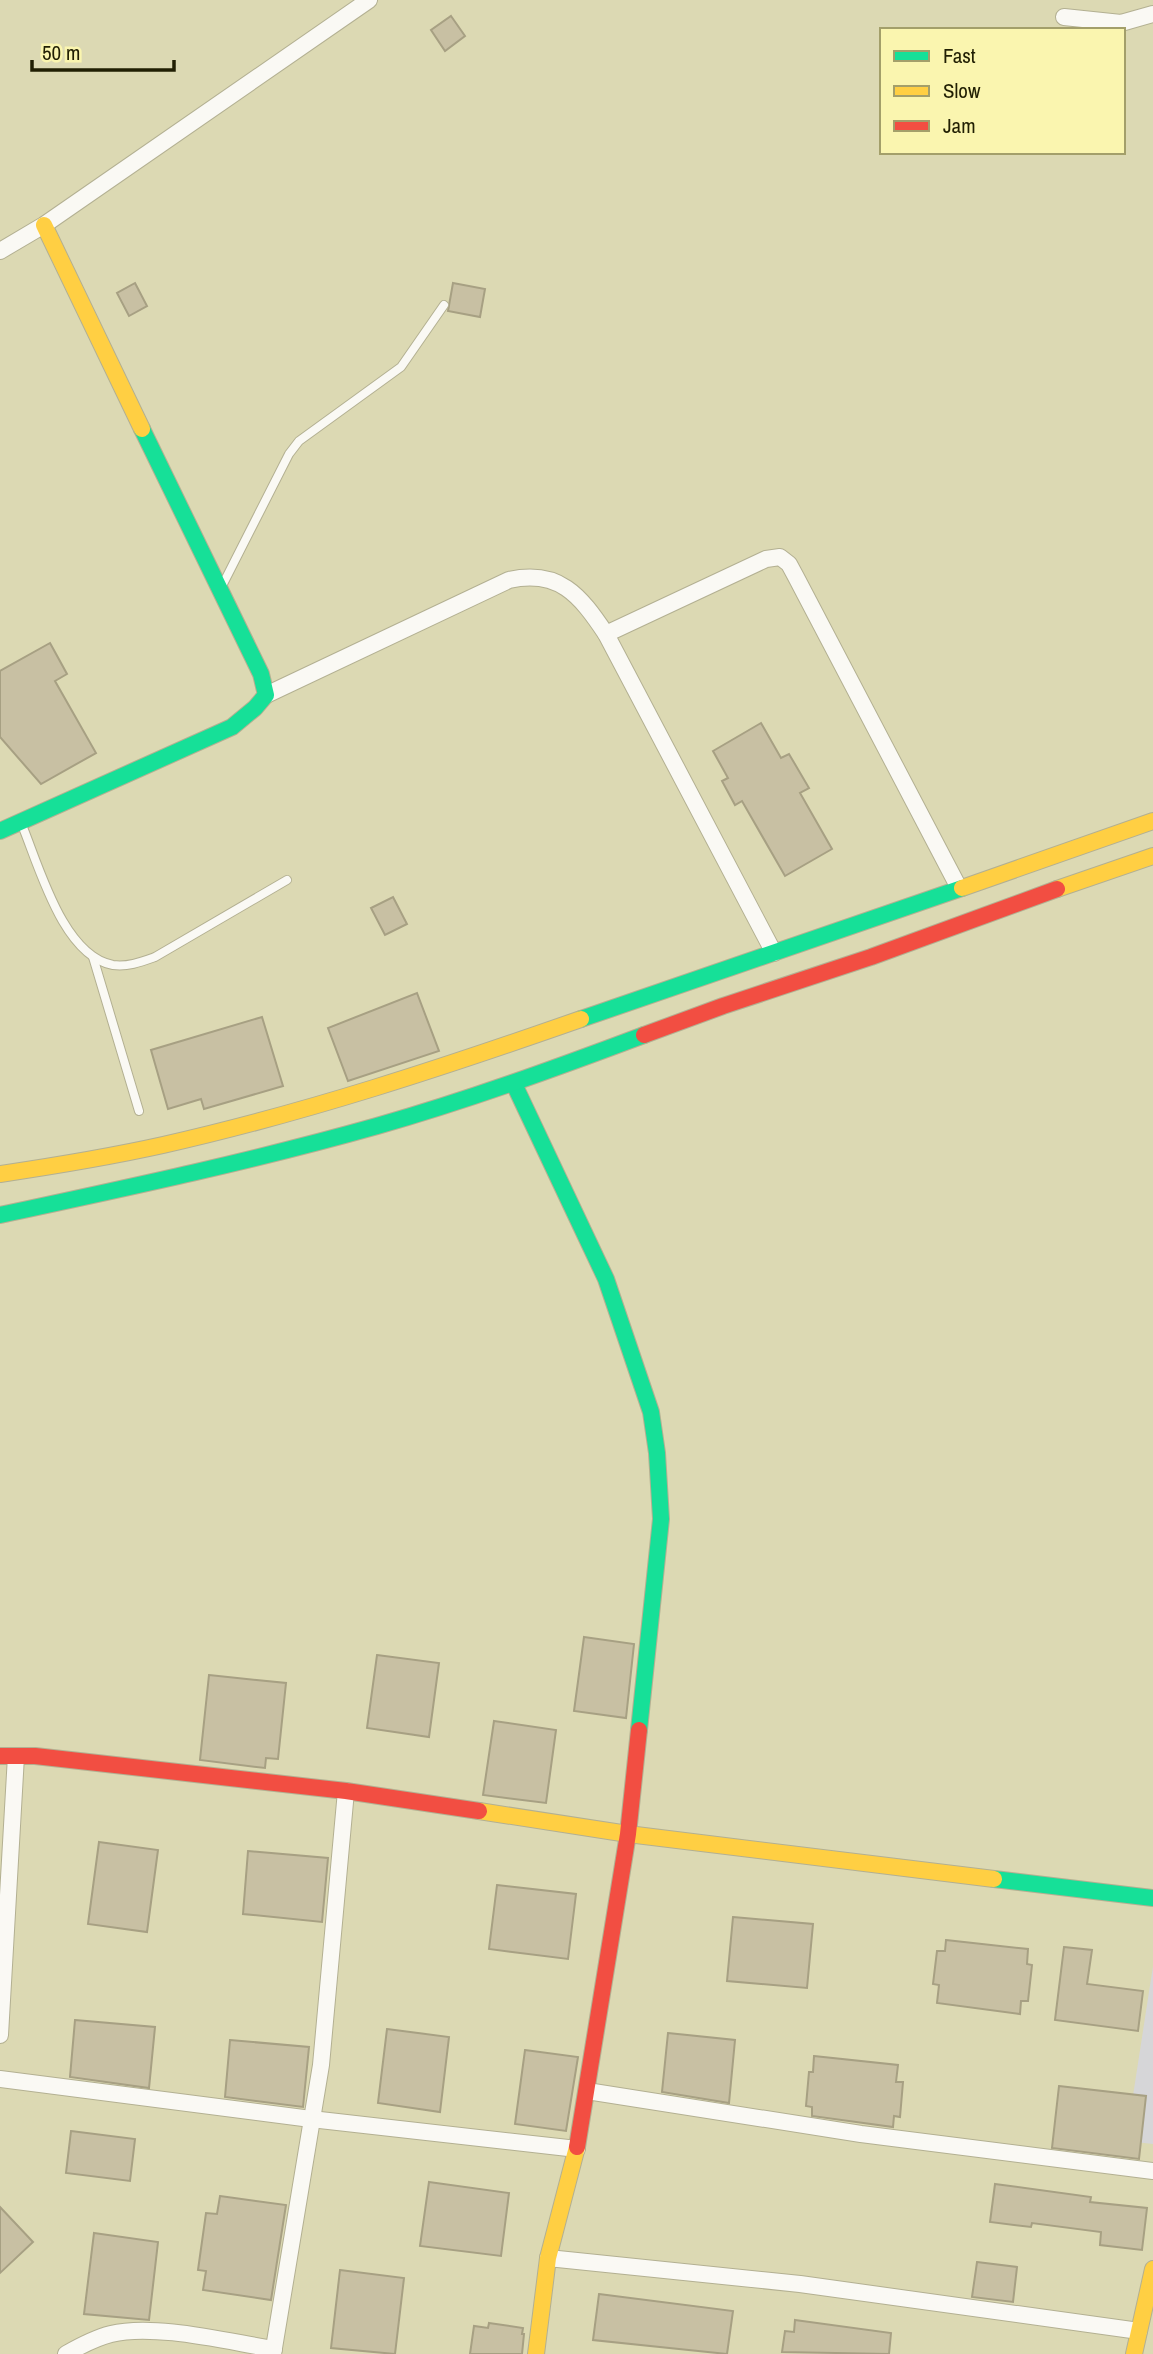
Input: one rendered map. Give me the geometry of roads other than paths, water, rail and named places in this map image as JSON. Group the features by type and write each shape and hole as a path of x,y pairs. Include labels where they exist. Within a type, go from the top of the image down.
{"street":[{"path":"0,251 44,225 369,0"},
{"path":"1064,17 1121,23 1153,14"},
{"path":"44,225 261,674 266,695"},
{"path":"606,634 766,559 780,557 793,570 959,888"},
{"path":"0,831 232,727 256,708 266,695 509,580 529,576 551,579 586,604 606,634 774,953"},
{"path":"0,1174 72,1164 149,1148 348,1097 1153,821"},
{"path":"0,1215 159,1181 364,1129 514,1084 723,1006 871,957 1153,856"},
{"path":"514,1084 606,1279 637,1366 653,1426 661,1519 628,1834 577,2149 548,2258 536,2354"},
{"path":"0,2035 8,1756 35,1756 346,1791 628,1834 1153,1898"},
{"path":"66,2354 112,2334 153,2330 273,2351 321,2065 346,1791"},
{"path":"0,2079 311,2119 577,2149"},
{"path":"587,2091 860,2134 1153,2171"},
{"path":"548,2258 800,2284 1139,2331"},
{"path":"1133,2354 1153,2269"}],"lane":[{"path":"220,590 289,454 299,441 401,367 444,305"},
{"path":"21,822 62,922 77,943 93,957 112,964 133,965 155,957 287,880"},
{"path":"93,957 139,1111"}]}
